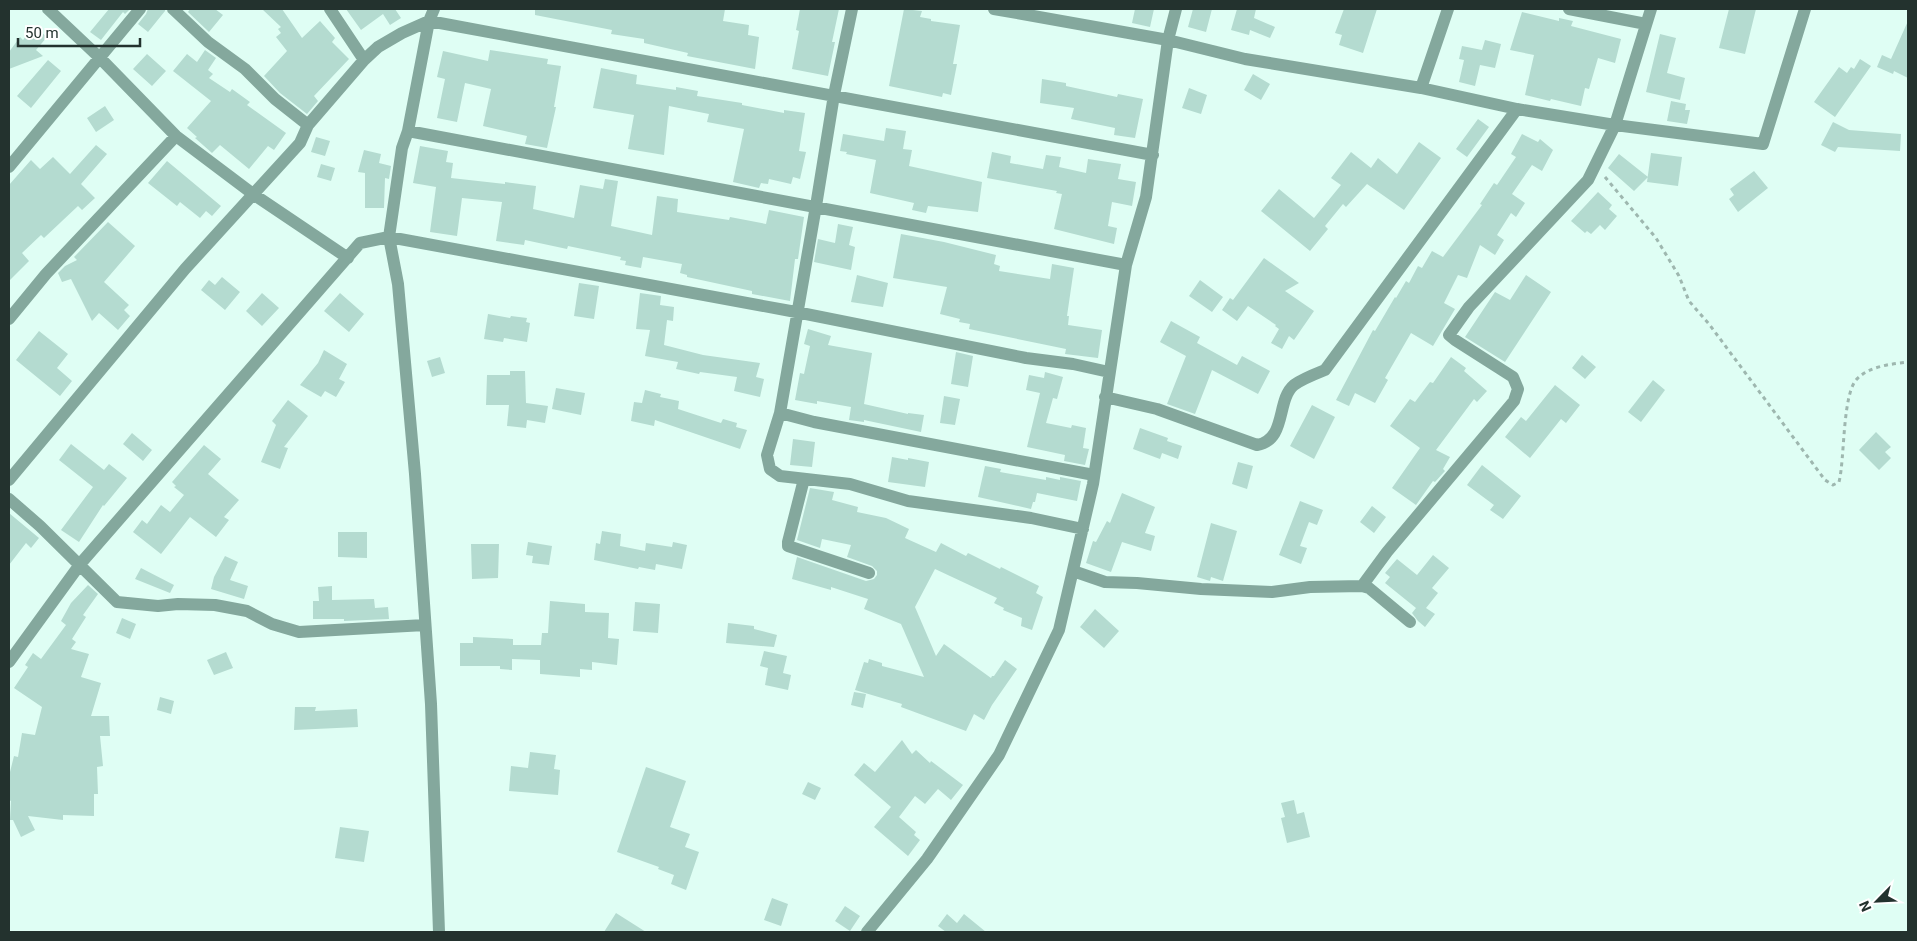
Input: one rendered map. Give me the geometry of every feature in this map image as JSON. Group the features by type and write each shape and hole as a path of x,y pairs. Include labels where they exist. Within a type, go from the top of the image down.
{"street":[{"path":"48,9 100,58 176,136 253,194 348,258"},
{"path":"9,167 140,9"},
{"path":"173,9 208,42 245,69 275,99 308,125"},
{"path":"330,9 364,60"},
{"path":"434,9 429,21 408,131 402,148 389,237 398,284 415,465 431,704 439,932"},
{"path":"852,9 834,95 780,413 768,455 770,469 780,476 850,484 908,501 1031,518 1083,529"},
{"path":"994,9 1168,40 1245,59 1421,88 1517,109 1615,125 1763,144 1805,9"},
{"path":"867,932 927,858 1000,755 1059,630 1094,474 1126,265 1146,197 1168,40 1176,9"},
{"path":"1421,88 1448,9"},
{"path":"1569,9 1646,24"},
{"path":"1362,586 1387,552 1514,401 1518,389 1513,378 1449,335 1468,307 1588,180 1615,125 1651,9"},
{"path":"9,480 185,269 300,143 308,125 364,60 378,47 402,33 429,21 1153,156"},
{"path":"1105,397 1157,409 1257,445 1266,444 1274,435 1288,394 1293,386 1325,370 1517,109"},
{"path":"408,131 1126,265"},
{"path":"9,319 46,274 176,136"},
{"path":"9,662 79,565 360,243 389,237 796,312 1026,358 1074,364 1109,372"},
{"path":"780,413 814,422 1094,474"},
{"path":"804,479 788,546 869,573"},
{"path":"9,499 40,526 117,602 158,606 178,604 215,605 247,611 272,624 299,632 425,625"},
{"path":"1073,571 1105,582 1201,589 1272,592 1310,587 1362,586 1369,588 1410,622"}],"path":[{"path":"1596,165 1656,238 1679,276 1689,302 1709,324 1824,480 1834,485 1840,482 1849,394 1857,378 1884,364 1908,362"}],"building":[{"path":"109,9 130,9 125,14 123,12 101,40 90,32"},
{"path":"148,9 165,9 165,11 148,32 138,24"},
{"path":"190,9 215,9 223,15 209,32 188,12"},
{"path":"262,9 282,9 302,38 320,21 335,38 332,42 349,59 314,96 318,101 307,114 280,93 264,76 287,51 276,37 281,33 278,29 281,27"},
{"path":"346,9 395,9 401,18 390,25 383,14 361,30"},
{"path":"535,9 725,9 723,21 749,25 748,35 759,37 755,69 687,56 688,53 644,43 644,39 611,34 612,30 535,15"},
{"path":"800,9 839,9 832,42 835,42 828,76 792,69 799,31 796,30"},
{"path":"904,9 922,11 920,17 931,19 931,21 960,25 953,64 957,64 951,95 943,93 942,97 889,86"},
{"path":"1135,9 1154,9 1150,27 1132,23"},
{"path":"1193,9 1212,9 1206,32 1188,27"},
{"path":"1237,9 1256,9 1254,18 1275,27 1270,38 1250,30 1249,35 1231,30"},
{"path":"1344,9 1377,9 1363,53 1339,45 1342,35 1335,33"},
{"path":"1729,9 1756,9 1745,54 1719,48"},
{"path":"1522,12 1559,21 1559,18 1573,21 1571,26 1621,39 1615,63 1598,58 1589,89 1585,88 1581,106 1525,95 1534,55 1510,50"},
{"path":"1908,21 1908,78 1894,71 1893,74 1877,67 1882,55 1891,59"},
{"path":"34,26 47,37 36,50 43,56 9,69 9,52 20,37 23,40"},
{"path":"1660,34 1676,38 1667,73 1685,78 1680,100 1646,92"},
{"path":"1485,40 1501,44 1495,68 1480,65 1475,86 1459,82 1464,60 1459,59 1462,46 1482,50"},
{"path":"205,50 216,58 208,70 213,74 209,78 230,92 232,89 250,102 247,105 286,133 274,150 268,146 249,169 220,145 212,153 187,128 211,101 173,71 187,54 197,62"},
{"path":"490,50 548,59 547,64 561,66 554,107 556,107 547,148 525,144 527,136 483,126 491,89 465,83 457,122 437,118 445,79 437,77 443,51 488,61"},
{"path":"147,54 166,71 152,86 133,69"},
{"path":"1860,59 1871,66 1835,117 1814,102 1839,67 1847,73 1851,67 1854,69"},
{"path":"48,60 61,71 31,108 17,96"},
{"path":"601,68 637,75 636,84 676,90 676,87 698,91 697,96 742,103 742,105 784,113 784,110 805,113 799,151 806,152 800,179 793,177 791,184 769,179 768,184 761,183 759,188 733,182 744,129 707,122 709,114 669,106 664,155 628,149 634,115 593,108"},
{"path":"1253,74 1270,84 1261,100 1244,90"},
{"path":"1042,79 1066,83 1066,86 1117,97 1118,94 1143,99 1135,138 1114,135 1115,128 1071,119 1074,108 1040,103"},
{"path":"1189,88 1207,95 1201,114 1182,108"},
{"path":"1671,101 1686,104 1685,110 1690,110 1687,124 1667,121"},
{"path":"105,106 114,120 96,132 87,118"},
{"path":"1478,119 1489,127 1467,157 1456,149"},
{"path":"1833,122 1849,130 1901,134 1900,151 1838,147 1835,152 1821,145"},
{"path":"886,128 906,131 903,149 912,150 909,166 982,182 978,212 928,206 926,213 912,210 914,203 870,193 876,160 840,151 843,134 884,141"},
{"path":"1522,134 1538,142 1540,139 1553,150 1542,171 1532,165 1512,194 1525,203 1516,217 1511,213 1497,235 1504,240 1495,255 1480,245 1467,278 1458,275 1444,303 1455,309 1433,346 1411,333 1385,378 1388,380 1375,403 1355,393 1349,406 1336,400 1373,330 1375,331 1406,281 1409,283 1418,266 1422,268 1432,251 1443,257 1482,205 1480,204 1494,183 1497,185 1516,157 1511,154"},
{"path":"316,137 330,141 325,156 311,152"},
{"path":"1419,142 1441,158 1404,210 1367,184 1346,207 1343,204 1325,226 1328,229 1310,251 1261,211 1279,189 1314,218 1341,185 1331,178 1351,152 1371,168 1378,158 1397,174"},
{"path":"96,145 107,154 81,184 95,198 82,210 78,206 44,238 41,235 22,253 29,261 9,281 9,185 31,160 40,169 53,157 70,174"},
{"path":"420,146 448,151 446,162 453,163 451,178 536,186 533,209 574,218 580,185 603,189 605,179 618,181 611,226 652,235 657,196 678,199 677,212 729,220 730,217 766,224 769,210 804,217 798,259 795,259 790,301 752,294 752,291 687,277 687,275 680,273 682,264 643,257 641,268 625,265 626,261 620,260 621,257 568,246 567,249 525,240 524,245 496,241 502,202 462,198 457,236 430,232 436,187 413,183"},
{"path":"364,150 381,154 379,163 391,166 389,179 385,178 384,208 365,208 365,173 358,172"},
{"path":"992,152 1011,156 1010,163 1043,169 1046,155 1061,157 1059,167 1086,173 1088,159 1121,164 1118,179 1136,182 1132,206 1112,202 1108,226 1117,228 1114,244 1054,229 1062,194 1056,193 1057,191 987,178"},
{"path":"1651,153 1682,157 1678,186 1647,182"},
{"path":"1619,154 1648,177 1634,191 1608,168"},
{"path":"167,161 221,206 212,216 206,211 200,218 180,202 177,206 148,183"},
{"path":"321,164 335,168 331,181 317,177"},
{"path":"1754,171 1768,188 1738,212 1729,199 1734,195 1730,189"},
{"path":"1598,192 1612,205 1609,209 1617,216 1605,230 1600,225 1591,234 1587,231 1585,233 1571,221"},
{"path":"108,222 135,246 104,282 129,305 124,310 130,316 118,330 99,313 92,321 71,279 62,282 58,273 65,266 77,260 74,257"},
{"path":"838,224 853,227 849,245 855,247 851,270 814,262 818,239 835,243"},
{"path":"901,234 996,255 994,264 1000,266 999,271 1050,279 1052,264 1074,268 1067,316 1069,316 1068,325 1102,330 1098,358 1065,354 1066,349 969,329 970,324 959,322 960,319 940,314 947,287 893,278"},
{"path":"1264,258 1299,283 1285,291 1314,311 1294,340 1289,336 1282,349 1271,343 1279,329 1276,325 1248,306 1237,321 1222,310 1230,298 1233,300"},
{"path":"857,275 888,283 883,307 851,302"},
{"path":"1526,275 1551,292 1505,362 1465,337 1495,292 1510,300"},
{"path":"222,277 240,292 225,310 201,290 209,280 215,285"},
{"path":"1200,280 1223,297 1212,312 1189,296"},
{"path":"579,283 599,286 594,319 574,316"},
{"path":"262,293 279,308 262,326 246,311"},
{"path":"340,293 364,314 349,332 324,311"},
{"path":"640,293 661,296 660,305 674,307 673,321 667,320 664,345 703,355 760,363 756,377 764,379 760,397 734,391 737,377 700,372 699,374 676,369 678,362 645,356 650,330 636,329"},
{"path":"488,314 510,318 511,316 527,318 526,322 530,323 527,342 504,338 503,342 484,339"},
{"path":"1171,321 1200,337 1197,343 1237,365 1242,356 1270,371 1258,394 1212,370 1195,414 1167,404 1186,356 1160,342"},
{"path":"808,329 831,336 828,345 872,353 864,404 908,414 924,415 921,432 864,420 864,422 849,420 851,407 817,401 817,404 795,400 800,373 804,374 810,346 804,344"},
{"path":"39,331 68,354 57,368 72,381 60,396 16,360"},
{"path":"324,350 347,364 339,379 345,382 336,397 325,391 321,397 300,385 318,363"},
{"path":"956,352 973,356 968,387 951,384"},
{"path":"1582,355 1596,367 1585,379 1572,368"},
{"path":"440,357 445,373 432,377 427,361"},
{"path":"1451,357 1466,368 1464,371 1487,391 1477,402 1474,399 1436,450 1450,457 1443,469 1445,471 1435,482 1433,481 1416,505 1392,488 1420,448 1390,426 1410,399 1415,402 1430,382 1433,383"},
{"path":"510,371 525,371 526,403 548,406 545,423 527,420 526,428 507,426 509,405 486,405 487,375 510,375"},
{"path":"1045,372 1063,377 1057,399 1053,398 1046,423 1071,428 1072,425 1086,428 1083,448 1089,449 1085,465 1064,461 1065,455 1027,447 1040,393 1026,390 1029,375 1044,378"},
{"path":"1653,380 1665,390 1641,422 1628,412"},
{"path":"1555,385 1580,405 1566,423 1561,419 1530,458 1505,437 1521,417 1526,421"},
{"path":"556,388 585,393 581,415 552,409"},
{"path":"645,390 661,394 660,397 679,401 678,409 721,423 723,419 737,423 736,427 747,430 740,449 655,420 654,426 631,421 634,402 642,403"},
{"path":"944,396 960,399 955,425 940,423"},
{"path":"288,400 308,416 284,447 288,448 280,469 261,462 276,425 272,421"},
{"path":"1312,405 1335,417 1314,459 1290,446"},
{"path":"1140,428 1168,438 1167,441 1182,446 1178,459 1162,453 1160,459 1133,449"},
{"path":"1876,432 1891,447 1885,452 1891,458 1879,470 1859,450"},
{"path":"132,433 152,450 143,461 123,444"},
{"path":"793,439 815,442 812,467 790,465"},
{"path":"71,444 104,470 109,464 127,478 103,505 79,542 61,530 93,487 59,460"},
{"path":"204,445 221,459 208,474 239,500 224,517 229,520 216,537 190,517 161,554 133,532 142,520 147,524 161,505 170,512 184,495 174,487 176,486 172,482"},
{"path":"892,457 929,462 925,487 888,482"},
{"path":"1238,462 1253,466 1247,489 1232,484"},
{"path":"1482,465 1521,496 1503,519 1490,510 1494,505 1467,485"},
{"path":"985,466 1001,469 1000,472 1046,480 1046,477 1060,480 1060,477 1081,481 1077,501 1037,493 1031,509 978,497"},
{"path":"810,488 834,492 832,500 858,507 857,512 886,518 909,529 905,538 936,552 941,543 966,556 968,553 1000,569 1001,567 1039,586 1036,593 1043,597 1032,630 1021,626 1022,618 1003,610 1004,608 994,603 997,598 935,569 915,607 936,656 944,644 991,678 1005,660 1017,669 984,720 974,714 966,731 901,707 902,704 855,690 864,662 868,663 869,659 882,663 882,666 924,677 901,624 864,609 868,599 831,587 831,590 792,579 797,557 866,581 874,579 877,575 877,571 872,566 847,557 851,545 822,539 820,548 797,540"},
{"path":"1122,493 1155,507 1145,533 1155,536 1151,551 1122,542 1111,572 1086,563 1093,541 1096,542 1107,521 1110,523"},
{"path":"1300,501 1323,510 1317,525 1309,522 1300,546 1307,548 1301,564 1279,555"},
{"path":"1372,506 1386,517 1374,533 1360,522"},
{"path":"9,513 39,538 31,548 26,543 9,565"},
{"path":"1211,523 1237,531 1223,581 1211,577 1210,581 1197,577"},
{"path":"602,531 621,534 620,546 645,551 646,543 672,547 673,542 687,545 682,569 656,564 655,570 639,567 638,569 594,560 596,543 600,544"},
{"path":"338,532 367,532 367,558 338,557"},
{"path":"528,542 552,546 549,565 532,563 533,556 526,555"},
{"path":"471,544 499,544 498,578 472,579"},
{"path":"1433,555 1449,568 1432,588 1438,593 1426,608 1435,614 1425,627 1412,613 1416,608 1385,583 1390,577 1385,573 1397,559 1417,575"},
{"path":"225,556 238,562 230,580 248,586 244,599 211,589 214,577"},
{"path":"141,568 174,585 170,593 135,579"},
{"path":"88,585 98,594 83,615 86,617 72,639 76,642 71,649 89,654 81,677 101,683 91,716 109,716 110,736 100,736 103,766 97,767 98,794 94,794 94,816 63,815 63,820 28,816 35,830 21,837 13,820 10,820 9,776 14,756 18,757 22,733 35,735 42,707 14,688 28,667 25,665 33,653 41,659 66,625 61,621 71,603"},
{"path":"332,586 332,600 374,599 375,608 388,607 389,619 344,621 344,619 313,619 313,601 319,601 318,587"},
{"path":"550,601 585,604 585,612 609,613 608,638 619,639 617,665 592,662 592,670 580,669 580,677 540,674 540,660 512,659 512,670 500,669 500,666 460,666 460,643 473,643 473,637 513,639 513,645 541,645 542,633 548,633"},
{"path":"635,602 660,604 658,633 633,631"},
{"path":"1095,609 1119,631 1104,648 1080,627"},
{"path":"122,618 136,624 130,639 116,633"},
{"path":"728,623 754,626 754,629 777,635 774,647 726,643"},
{"path":"764,651 787,656 783,673 791,675 788,690 765,685 768,668 760,666"},
{"path":"226,652 233,668 214,675 207,660"},
{"path":"854,692 866,694 863,708 851,705"},
{"path":"160,697 174,701 171,714 157,710"},
{"path":"295,707 316,707 315,711 357,709 358,727 294,730"},
{"path":"902,740 912,754 916,750 930,763 931,761 963,785 951,800 938,789 925,804 915,796 899,817 916,832 914,835 920,840 908,856 874,827 891,807 854,775 864,763 875,772"},
{"path":"530,752 556,755 554,769 560,770 558,795 509,791 511,766 528,768"},
{"path":"646,767 686,781 670,827 690,834 685,847 699,852 686,890 671,884 674,875 658,869 659,867 617,852"},
{"path":"808,782 821,788 815,800 802,794"},
{"path":"1294,800 1297,814 1304,812 1310,837 1287,843 1281,818 1285,817 1281,803"},
{"path":"340,827 369,831 364,862 335,858"},
{"path":"772,898 788,904 781,926 764,920"},
{"path":"845,906 860,916 850,931 835,921"},
{"path":"616,913 646,932 604,932"},
{"path":"947,914 957,923 964,914 986,932 946,932 938,926"}]}
